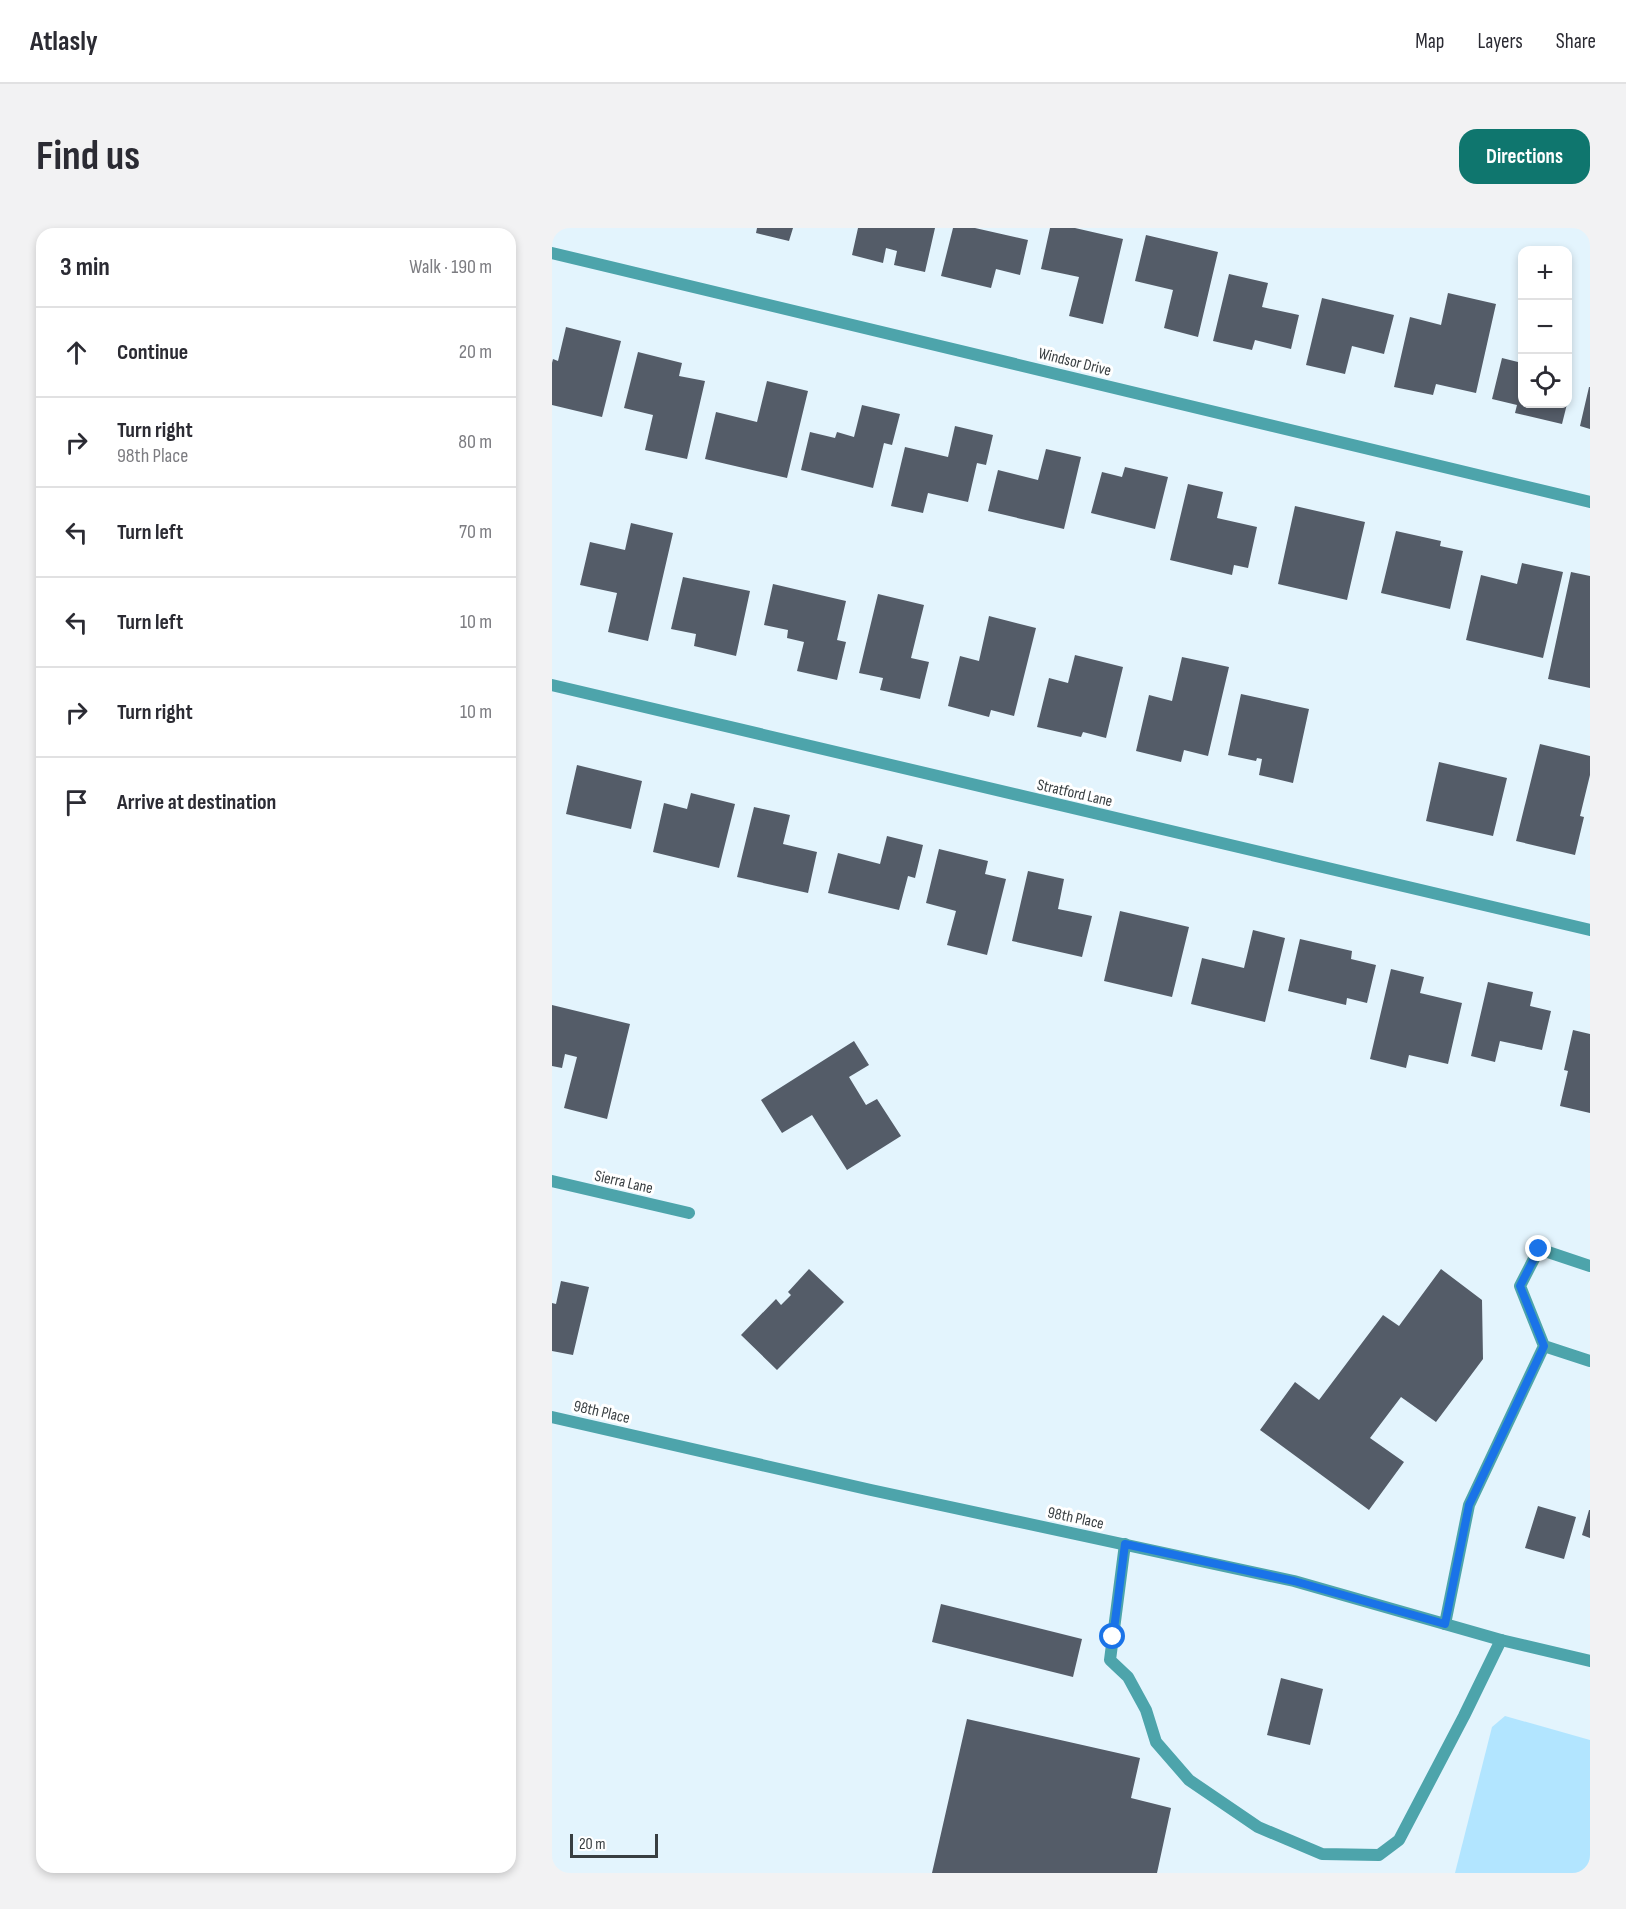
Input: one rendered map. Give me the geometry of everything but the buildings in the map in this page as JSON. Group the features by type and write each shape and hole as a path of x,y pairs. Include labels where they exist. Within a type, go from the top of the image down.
{"street":[{"name":"Windsor Drive","path":"552,253 1590,502"},
{"name":"Stratford Lane","path":"552,685 1590,930"},
{"name":"Sierra Lane","path":"552,1181 689,1213"},
{"path":"1445,1624 1469,1505 1544,1346 1520,1286 1539,1249 1590,1266"},
{"path":"1544,1346 1590,1361"},
{"name":"98th Place","path":"552,1417 1294,1581 1501,1640 1590,1661"},
{"path":"1125,1544 1110,1660 1128,1677 1146,1710 1156,1742 1189,1780 1258,1827 1322,1854 1379,1855 1399,1840 1501,1640"}],"shaded area":[{"path":"1505,1716 1590,1740 1590,1873 1455,1873 1492,1727"}],"route":[{"path":"1113,1637 1125,1544 1294,1581 1445,1624 1469,1505 1544,1346 1520,1286 1539,1249"}]}
